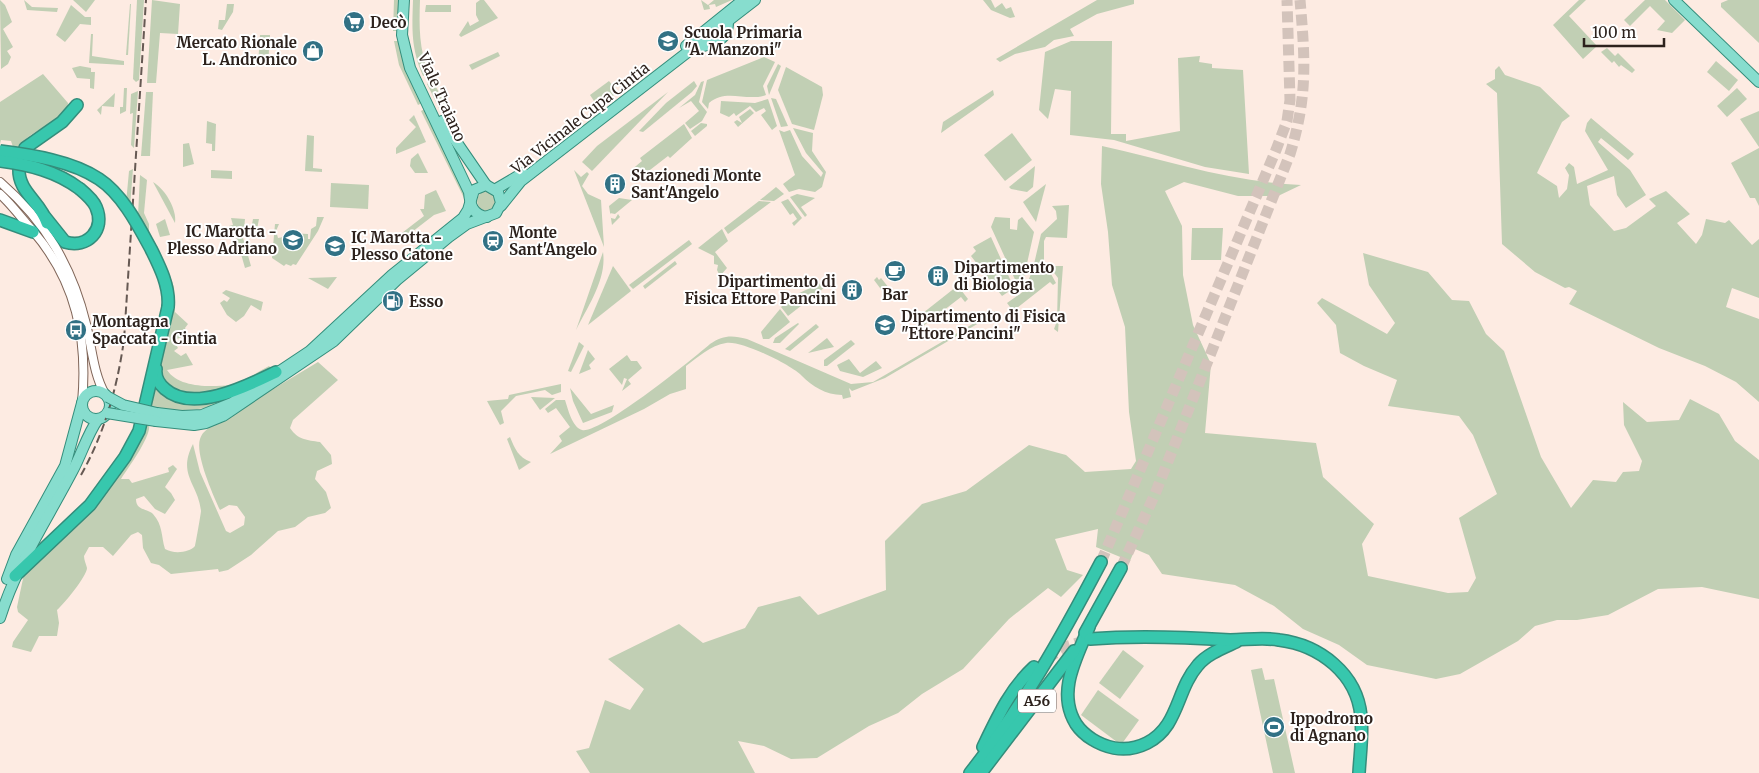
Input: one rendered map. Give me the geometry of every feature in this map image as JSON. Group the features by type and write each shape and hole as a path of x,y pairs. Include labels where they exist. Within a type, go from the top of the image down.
{"highway":[{"path":"25,148 62,122 77,106"},
{"path":"0,151 30,155 89,173 110,189 142,232 165,280 168,293 168,307 157,360 138,431 125,457 90,505 15,576"},
{"path":"0,161 49,171 66,179 80,189 94,204 99,224 90,239 80,244 74,244 60,238 24,189 19,169"},
{"path":"46,217 51,237"},
{"path":"0,220 33,232"},
{"path":"157,360 156,375 159,383 168,392 185,397 225,394 276,372"},
{"name":"A56","path":"975,771 1042,670 1101,562"},
{"name":"A56","path":"975,771 1062,668 1089,627 1121,568"},
{"path":"1089,627 1075,661 1068,687 1068,703 1076,724 1098,742 1117,748 1134,747 1162,733 1172,719 1183,688 1196,667 1221,648 1241,640"},
{"path":"1090,640 1153,637 1241,640 1274,639 1304,646 1320,653 1341,671 1354,691 1362,716 1359,773"},
{"path":"975,771 1008,698 1034,667"}],"main road":[{"name":"Viale Traiano","path":"404,0 405,35 419,83 469,192 470,202"},
{"name":"Viale Traiano","path":"405,35 410,0"},
{"name":"Via Vicinale Cupa Cintia","path":"499,209 521,181 695,44 743,0"},
{"path":"695,44 713,45 726,30 728,21 755,0"},
{"path":"1674,0 1759,82"},
{"name":"Via Vicinale Cupa Cintia","path":"491,187 514,180 695,44"},
{"name":"Viale Traiano","path":"429,104 448,132 491,187"},
{"path":"0,618 15,576 69,468 82,403 86,395 93,391 123,405 157,417 194,425 215,420 315,355 349,327 423,257 467,224 492,216 499,209 501,198 491,187 474,190 468,210 463,218 392,275 351,316 310,351 232,403 214,412 193,416 157,417 107,413"},
{"path":"470,202 477,214 487,217"},
{"path":"349,327 346,320 351,316"},
{"path":"0,596 16,555 89,432 98,419 107,413 110,405 106,396"},
{"path":"82,403 86,415 98,419"}],"street":[{"path":"0,182 24,202 51,237 73,278 93,353 97,378 106,396"},
{"path":"0,194 15,207 33,232 46,245 67,283 79,323 84,354 85,374 82,403"}],"green space":[{"path":"0,0 5,5 12,22 3,29 13,47 7,51 11,57 8,64 1,69"},
{"path":"24,0 32,7 58,8 57,12 27,10"},
{"path":"73,0 95,0 86,12"},
{"path":"137,0 144,0 139,80 136,82 133,79"},
{"path":"152,0 180,4 178,34 160,33 156,83 147,83"},
{"path":"394,0 400,0 398,31 393,31"},
{"path":"413,0 420,0 420,38 429,74 423,76 416,57 413,39"},
{"path":"484,0 498,18 461,37 459,35 468,21 470,26 479,21 476,15 476,3"},
{"path":"701,0 708,5 714,0 732,0 716,7 715,4 709,5 710,9 704,10"},
{"path":"983,0 991,0 995,8 1002,3 1006,9 1011,7 1015,17 1010,18 991,10"},
{"path":"1097,0 1134,0 1134,4 1097,14 1070,29 1074,36 1054,40 1045,47 1015,54 1000,62 996,59"},
{"path":"1579,0 1586,0 1569,16 1597,46 1583,59 1553,25"},
{"path":"1645,0 1665,0 1685,20 1672,33 1657,30 1665,21 1650,6 1630,26 1624,20"},
{"path":"1728,0 1759,0 1759,43 1721,7 1721,3"},
{"path":"130,4 128,55 126,55"},
{"path":"227,4 234,4 233,12 222,30 218,29 219,20 225,20"},
{"path":"71,5 85,17 91,17 91,25 80,24 65,42 56,35"},
{"path":"426,5 451,5 451,12 425,12"},
{"path":"91,34 93,34 92,56 124,61 124,65 89,63"},
{"path":"260,35 270,35 268,65 258,66"},
{"path":"394,41 399,41 422,103 418,105 399,65"},
{"path":"1071,41 1112,41 1111,134 1126,134 1126,141 1180,131 1178,58 1200,56 1199,62 1212,64 1212,68 1243,70 1249,174 1205,167 1114,140 1070,135 1071,91 1055,89 1048,119 1039,110 1045,52"},
{"path":"1607,48 1615,56 1618,53 1635,70 1632,73 1621,65 1619,67 1614,61 1612,63 1601,52"},
{"path":"498,52 500,56 472,70 469,65"},
{"path":"764,57 775,62 763,86 766,95 759,97 722,96 709,103 708,109 702,102 707,80"},
{"path":"1716,61 1738,80 1729,91 1707,72"},
{"path":"778,64 781,66 769,95 767,86"},
{"path":"80,66 91,68 91,72 95,72 94,89 90,88 90,79 77,78 72,68"},
{"path":"1499,66 1505,75 1540,87 1570,116 1562,122 1537,173 1557,186 1559,198 1567,189 1569,175 1565,168 1569,163 1574,167 1577,184 1608,170 1585,131 1587,123 1591,118 1634,154 1628,160 1601,138 1598,142 1630,170 1646,195 1626,208 1617,195 1614,176 1587,186 1590,205 1614,231 1626,228 1656,206 1649,199 1666,191 1690,214 1677,223 1696,244 1702,235 1706,219 1725,223 1729,220 1752,245 1759,239 1759,298 1732,288 1726,307 1759,319 1759,402 1736,382 1705,366 1659,348 1569,304 1577,291 1569,287 1565,288 1535,272 1502,244 1497,93 1486,84 1495,79 1495,70"},
{"path":"786,67 822,87 823,95 814,130 792,124 778,90"},
{"path":"43,74 68,103 66,111 54,122 30,135 24,141 21,148 13,147 11,141 1,140 0,144 0,102"},
{"path":"433,81 455,124 449,128 427,84"},
{"path":"609,81 618,92 598,107 590,95"},
{"path":"694,81 697,86 692,92 643,132 639,131 666,103"},
{"path":"704,81 699,102 707,112 702,121 690,129 685,123 699,111 691,101 679,108 695,95 701,82"},
{"path":"124,88 127,88 126,111 120,114 120,107 123,107"},
{"path":"1737,88 1747,99 1727,117 1717,106"},
{"path":"993,90 994,95 941,133 943,122"},
{"path":"138,91 134,148 131,145 133,113 130,114 131,94"},
{"path":"146,92 153,92 150,156 141,156"},
{"path":"668,92 592,171 582,162 597,146"},
{"path":"115,93 114,107 102,106 101,115 97,110"},
{"path":"771,98 776,99 788,126 781,127"},
{"path":"768,99 777,126 772,130 761,115 766,111 764,108 756,112 750,106 736,116 734,113 729,117 720,113 721,101 755,103"},
{"path":"425,109 467,197 464,198 421,111"},
{"path":"750,109 754,113 738,127 734,122 737,120 742,123 739,117"},
{"path":"1759,111 1759,147 1740,119"},
{"path":"414,115 426,142 396,154 396,148 416,127 409,120"},
{"path":"207,121 216,124 215,151 212,151 212,144 206,143"},
{"path":"701,123 707,124 707,126 695,136 691,131"},
{"path":"684,124 692,138 670,158 668,156 637,180 630,171 642,161 640,158"},
{"path":"793,128 813,133 812,151 826,172 822,187 815,192 799,189 789,192 783,184 795,175 779,130 784,132 790,130 802,156 821,177 823,173 806,153"},
{"path":"1012,133 1032,160 1005,181 984,155"},
{"path":"307,135 314,136 313,168 322,169 322,172 305,171"},
{"path":"189,143 194,164 183,167 183,144"},
{"path":"1102,146 1250,180 1301,185 1278,196 1238,196 1184,182 1165,191 1182,226 1183,275 1193,325 1211,364 1205,433 1316,443 1323,477 1374,524 1362,544 1368,576 1448,593 1468,592 1476,578 1459,518 1497,494 1473,435 1459,416 1388,406 1397,380 1340,353 1336,325 1317,303 1322,298 1387,334 1395,323 1369,285 1363,253 1428,272 1452,300 1469,301 1486,334 1504,351 1541,457 1571,508 1593,480 1616,482 1623,472 1639,471 1642,461 1624,425 1623,402 1647,422 1679,420 1690,399 1719,414 1735,441 1759,460 1759,599 1702,587 1658,589 1608,615 1577,620 1557,620 1535,626 1518,641 1460,674 1436,679 1367,665 1339,645 1303,629 1274,606 1235,585 1162,574 1149,555 1135,549 1130,561 1096,547 1098,529 1055,539 1067,570 1083,575 1061,597 1048,588 1009,619 963,669 922,694 898,713 869,726 817,758 791,759 764,746 738,741 755,773 590,773 576,751 589,748 605,700 630,710 644,689 608,659 679,624 703,643 745,628 758,607 800,596 818,615 886,590 885,541 922,504 966,491 1029,445 1066,455 1085,472 1131,469 1136,461 1129,412 1125,327 1112,285 1108,232 1101,184"},
{"path":"1759,148 1759,206 1755,198 1750,198 1731,163"},
{"path":"418,153 428,173 415,173 410,166 411,159"},
{"path":"1035,166 1033,187 1027,192 1009,187"},
{"path":"133,169 130,207 126,203 129,171"},
{"path":"211,170 232,171 232,179 211,178"},
{"path":"574,170 581,177 587,172 589,174 582,186 588,194 601,200 604,247"},
{"path":"140,175 147,180 144,213 149,224 149,236 138,216"},
{"path":"153,182 162,189 169,200 174,212 175,223"},
{"path":"331,183 369,185 368,209 330,207"},
{"path":"1046,184 1036,222 1023,202"},
{"path":"776,187 784,194 774,201 760,200"},
{"path":"436,190 446,211 434,215 399,242 371,240 371,235 398,236 424,216 420,209 424,209 425,195"},
{"path":"487,191 494,194 497,201 494,208 487,211 480,208 477,201 480,194"},
{"path":"797,194 815,198 801,207 807,215 805,217 790,197"},
{"path":"619,198 632,200 615,214 610,213 609,206"},
{"path":"788,199 802,218 794,226 792,223 797,219 793,213 790,215 781,202"},
{"path":"759,201 771,202 728,234 724,228"},
{"path":"1069,205 1067,238 1046,237 1044,241 1044,266 1063,266 1058,332 1054,329 1057,321 1058,278 1052,270 1034,264 1041,234 1057,219 1056,211 1052,206"},
{"path":"618,214 620,217 612,225 610,216 615,219"},
{"path":"317,217 324,217 318,231 296,265 286,264 284,266 272,258 275,224 279,224 276,231 278,238 289,236 289,233 308,234 308,239 310,239 311,229 316,226"},
{"path":"995,217 1010,218 1010,229 1017,230 1018,220 1022,217 1034,232 1024,277 1018,286 991,227"},
{"path":"231,218 245,219 244,230 241,231 251,266 245,268 235,233 230,234 229,226 233,225"},
{"path":"165,219 170,235 160,237 156,224"},
{"path":"253,219 259,219 257,229 262,231 262,238 255,238 250,235"},
{"path":"1192,228 1223,228 1221,260 1191,260"},
{"path":"722,229 728,241 715,252 727,268 720,276 717,270 718,265 714,264 714,256 698,248"},
{"path":"991,237 1014,288 1002,296 971,256 976,251 973,247"},
{"path":"689,240 692,244 633,289 629,285"},
{"path":"603,252 602,272 599,282 576,330"},
{"path":"675,261 677,264 645,289 643,286"},
{"path":"613,266 631,291 588,325"},
{"path":"1033,269 1051,274 1056,283 1053,285 1050,282 1013,311 1007,303 1024,291"},
{"path":"165,270 169,273 174,287 175,312 188,324 185,328 186,336 173,340 178,348 174,351 181,356 186,353 193,365 167,370 179,380 195,385 222,386 238,383 215,392 184,395 163,381 160,368 173,304"},
{"path":"337,277 328,289 308,278"},
{"path":"877,277 879,280 881,278 893,293 889,300 874,280"},
{"path":"821,283 824,288 788,316 781,307 795,295"},
{"path":"956,287 968,299 965,302 961,297 922,327 917,325 916,321 923,313"},
{"path":"226,290 263,302 261,311 251,305 244,316 236,322 227,315 220,303 224,300 227,302 230,298 222,293"},
{"path":"780,309 790,322 769,339 763,339 761,332"},
{"path":"995,311 996,313 885,378 852,391 849,388 851,397 843,399 842,395 825,392 796,371 766,354 743,345 733,343 720,344 704,352 686,366 686,389 670,394 644,409 550,454 562,441 559,436 570,427 556,408 548,413 545,409 556,400 565,400 571,417 579,428 582,430 592,428 626,409 710,344 723,337 732,336 747,339 851,384 873,382"},
{"path":"798,323 780,343 773,343 775,338"},
{"path":"816,324 819,327 790,351 785,349"},
{"path":"827,338 834,347 808,353"},
{"path":"851,340 855,344 827,366 824,366 824,360"},
{"path":"579,342 584,346 571,372 568,371"},
{"path":"588,350 595,359 589,365 591,369 579,374"},
{"path":"627,355 631,361 637,361 642,368 628,380 631,384 622,391 627,379 624,378 622,385 609,369"},
{"path":"849,359 860,373 876,361 882,368 863,377 840,371 837,365"},
{"path":"318,362 338,380 293,420 290,428 300,437 320,442 331,455 332,464 317,471 315,479 326,492 331,508 325,513 308,517 295,527 278,531 251,555 228,570 219,572 218,569 171,574 159,565 151,563 143,548 142,535 138,532 131,535 113,556 103,547 89,547 84,556 86,572 75,590 57,610 59,623 57,636 39,636 31,652 12,647 13,642 28,620 18,612 17,607 24,574 89,513 143,423 149,424 147,436 121,479 129,479 132,483 169,472 168,468 173,465 177,469 165,487 175,500 165,514 155,509 144,496 136,499 136,503 138,506 151,512 156,518 160,526 165,549 176,552 189,550 195,546 201,511 187,464 193,444 200,472 226,531 230,533 244,525 245,517 237,506 229,505 220,510 202,464 199,446 202,435 210,427"},
{"path":"269,366 272,369 241,381"},
{"path":"156,380 169,396 233,397 212,406 192,410 148,406"},
{"path":"561,384 561,392 552,395 545,390 516,396 501,411 504,423 500,425 487,401 508,399 509,395"},
{"path":"570,388 591,414 614,405 612,412 583,423 573,401"},
{"path":"531,397 555,398 540,410"},
{"path":"510,437 520,455 531,462 519,470 507,439"},
{"path":"1123,650 1144,666 1120,699 1099,683"},
{"name":"Ippodromo di Agnano","path":"1262,668 1265,680 1274,679 1295,773 1273,773 1251,670"},
{"path":"1098,690 1139,720 1121,745 1081,715"}],"tunnel":[{"path":"1101,562 1287,121 1290,100 1287,0"},
{"path":"1121,568 1155,494 1290,154 1300,114 1304,77 1300,0"},
{"path":"1046,659 1065,647 1090,639"}],"railway":[{"path":"81,475 97,443 109,409 118,375 124,340 146,0"}],"place":[{"name":"Decò","path":"354,22"},
{"name":"Scuola Primaria \"A. Manzoni\"","path":"668,41"},
{"name":"Mercato Rionale L. Andronico","path":"313,51"},
{"name":"Stazionedi Monte Sant'Angelo","path":"615,184"},
{"name":"IC Marotta - Plesso Adriano","path":"293,240"},
{"name":"Monte Sant'Angelo","path":"493,241"},
{"name":"IC Marotta - Plesso Catone","path":"335,246"},
{"name":"Bar","path":"895,271"},
{"name":"Dipartimento di Biologia","path":"938,276"},
{"name":"Dipartimento di Fisica Ettore Pancini","path":"852,290"},
{"name":"Esso","path":"393,301"},
{"name":"Dipartimento di Fisica \"Ettore Pancini\"","path":"885,325"},
{"name":"Montagna Spaccata - Cintia","path":"76,330"},
{"name":"Ippodromo di Agnano","path":"1274,727"}]}
